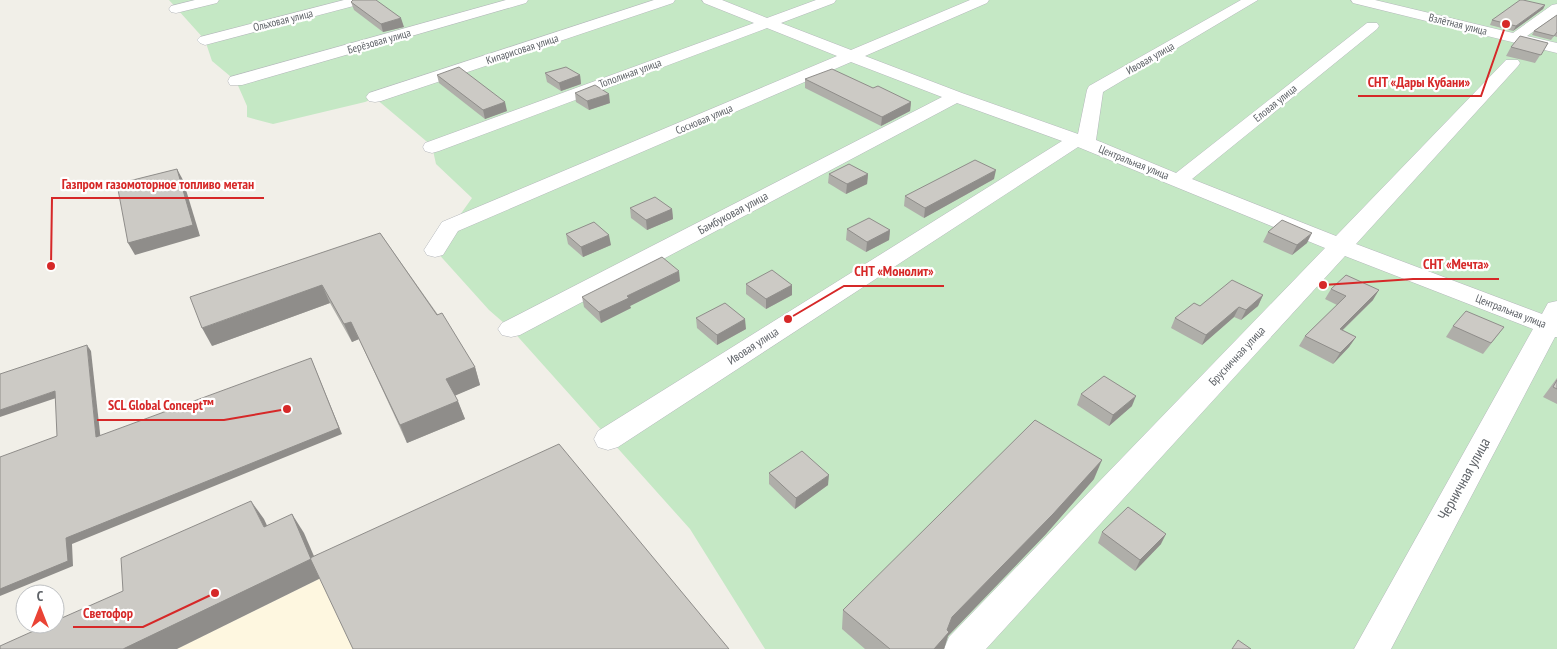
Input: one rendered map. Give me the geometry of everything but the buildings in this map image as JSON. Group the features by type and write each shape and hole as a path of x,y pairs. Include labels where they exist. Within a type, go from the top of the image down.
{"street":[{"path":"176,9 212,0"},
{"name":"Ольховая улица","path":"205,40 360,0"},
{"name":"Берёзовая улица","path":"236,81 521,0"},
{"name":"Кипарисовая улица","path":"375,98 668,0"},
{"name":"Центральная улица","path":"710,0 956,97 1179,180 1340,245 1554,321"},
{"name":"Тополиная улица","path":"432,146 829,0"},
{"name":"Сосновая улица","path":"435,250 450,227 982,0"},
{"name":"Ивовая улица","path":"608,439 1081,142 1095,90 1252,0"},
{"name":"Взлётная улица","path":"1358,0 1401,5 1514,51 1557,48"},
{"name":"Брусничная улица","path":"962,649 1114,489 1340,245 1514,51 1557,8"},
{"name":"Еловая улица","path":"1179,180 1372,26"},
{"name":"Бамбуковая улица","path":"511,329 956,97"},
{"name":"Черничная улица","path":"1372,649 1554,321"}],"shaded area":[{"path":"323,577 357,649 177,649"}],"green space":[{"path":"169,0 1557,0 1557,649 765,649 690,529 511,329 489,310 435,250 472,198 436,164 432,146 375,98 273,124 247,117 247,106 236,81 212,61 205,40"}],"place":[{"name":"СНТ «Дары Кубани»","path":"1506,24"},
{"name":"Газпром газомоторное топливо метан","path":"51,266"},
{"name":"СНТ «Мечта»","path":"1323,285"},
{"name":"СНТ «Монолит»","path":"788,319"},
{"name":"SCL Global Concept™","path":"287,409"},
{"name":"Светофор","path":"215,593"}]}
